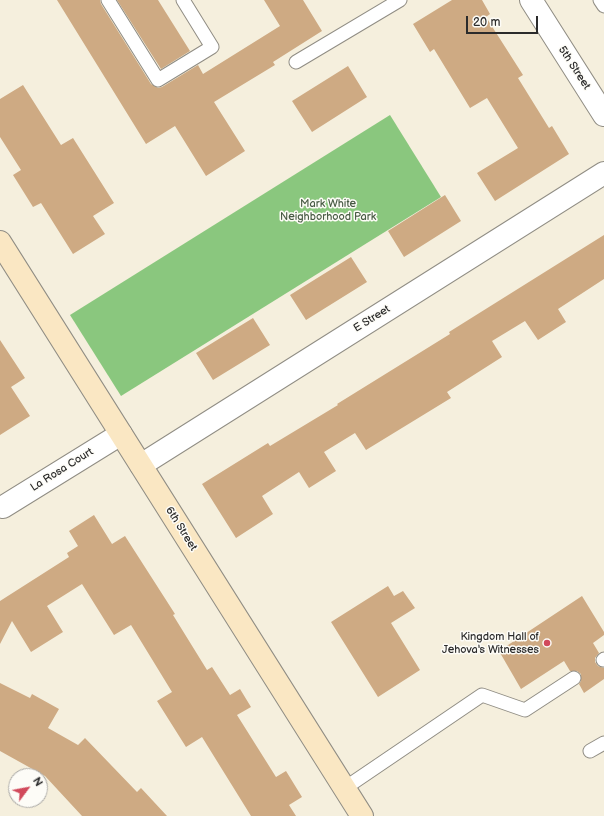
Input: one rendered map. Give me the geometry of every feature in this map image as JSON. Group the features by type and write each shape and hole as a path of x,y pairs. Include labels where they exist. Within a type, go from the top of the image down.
{"street":[{"name":"5th Street","path":"531,0 604,115"},
{"name":"E Street","path":"141,465 604,173"},
{"name":"6th Street","path":"0,242 362,816"},
{"name":"La Rosa Court","path":"3,507 121,434"}],"lane":[{"path":"108,0 158,80 212,47 182,0"},
{"path":"296,62 400,0"},
{"path":"600,0 604,6"},
{"path":"345,788 482,695 525,710 574,678"},
{"path":"590,751 604,743"}],"green space":[{"name":"Mark White Neighborhood Park","path":"390,115 441,197 121,396 70,315"}],"building":[{"path":"57,0 100,0 101,4 151,84 158,88 198,65 203,74 280,26 264,0 303,0 322,31 273,62 275,65 214,102 245,151 206,176 175,126 146,144"},
{"path":"117,0 158,0 190,51 161,69"},
{"path":"452,0 482,0 490,14 486,17 523,75 518,78 549,128 552,126 569,154 495,201 477,173 518,148 487,98 470,108 434,49 430,52 413,24"},
{"path":"348,66 367,97 312,132 292,101"},
{"path":"23,85 61,145 73,138 114,203 93,216 105,234 73,254 41,203 33,207 13,175 21,170 0,137 0,99"},
{"path":"445,195 461,221 404,257 388,231"},
{"path":"604,235 604,279 558,309 566,322 538,340 525,321 492,341 502,357 447,392 451,398 366,450 355,433 324,452 336,471 309,488 299,472 262,496 273,514 236,538 202,484 268,443 270,446 338,405 337,404 450,334 449,332"},
{"path":"351,257 367,282 306,320 290,295"},
{"path":"253,318 270,345 213,380 196,353"},
{"path":"0,340 25,378 11,387 30,416 0,435"},
{"path":"94,515 112,544 125,536 175,614 173,615 207,670 212,667 230,695 240,689 251,707 237,715 276,777 286,771 302,797 289,805 296,816 251,816 202,737 186,747 157,701 172,692 131,625 114,635 82,584 47,606 63,632 31,652 12,621 0,644 0,601 69,557 67,553 78,546 69,531"},
{"path":"388,586 394,596 403,591 415,608 391,623 420,670 378,697 331,622"},
{"name":"Kingdom Hall of Jehova's Witnesses","path":"582,596 604,632 604,635 593,643 599,653 595,658 595,662 598,666 604,668 604,679 584,693 579,684 581,681 581,674 577,671 570,671 564,661 521,689 499,651"},
{"path":"0,683 30,698 32,694 59,709 48,728 78,745 85,738 137,792 141,788 167,816 82,816 48,779 48,768 31,768 0,751"}],"place":[{"name":"Kingdom Hall of Jehova's Witnesses","path":"547,643"}]}
